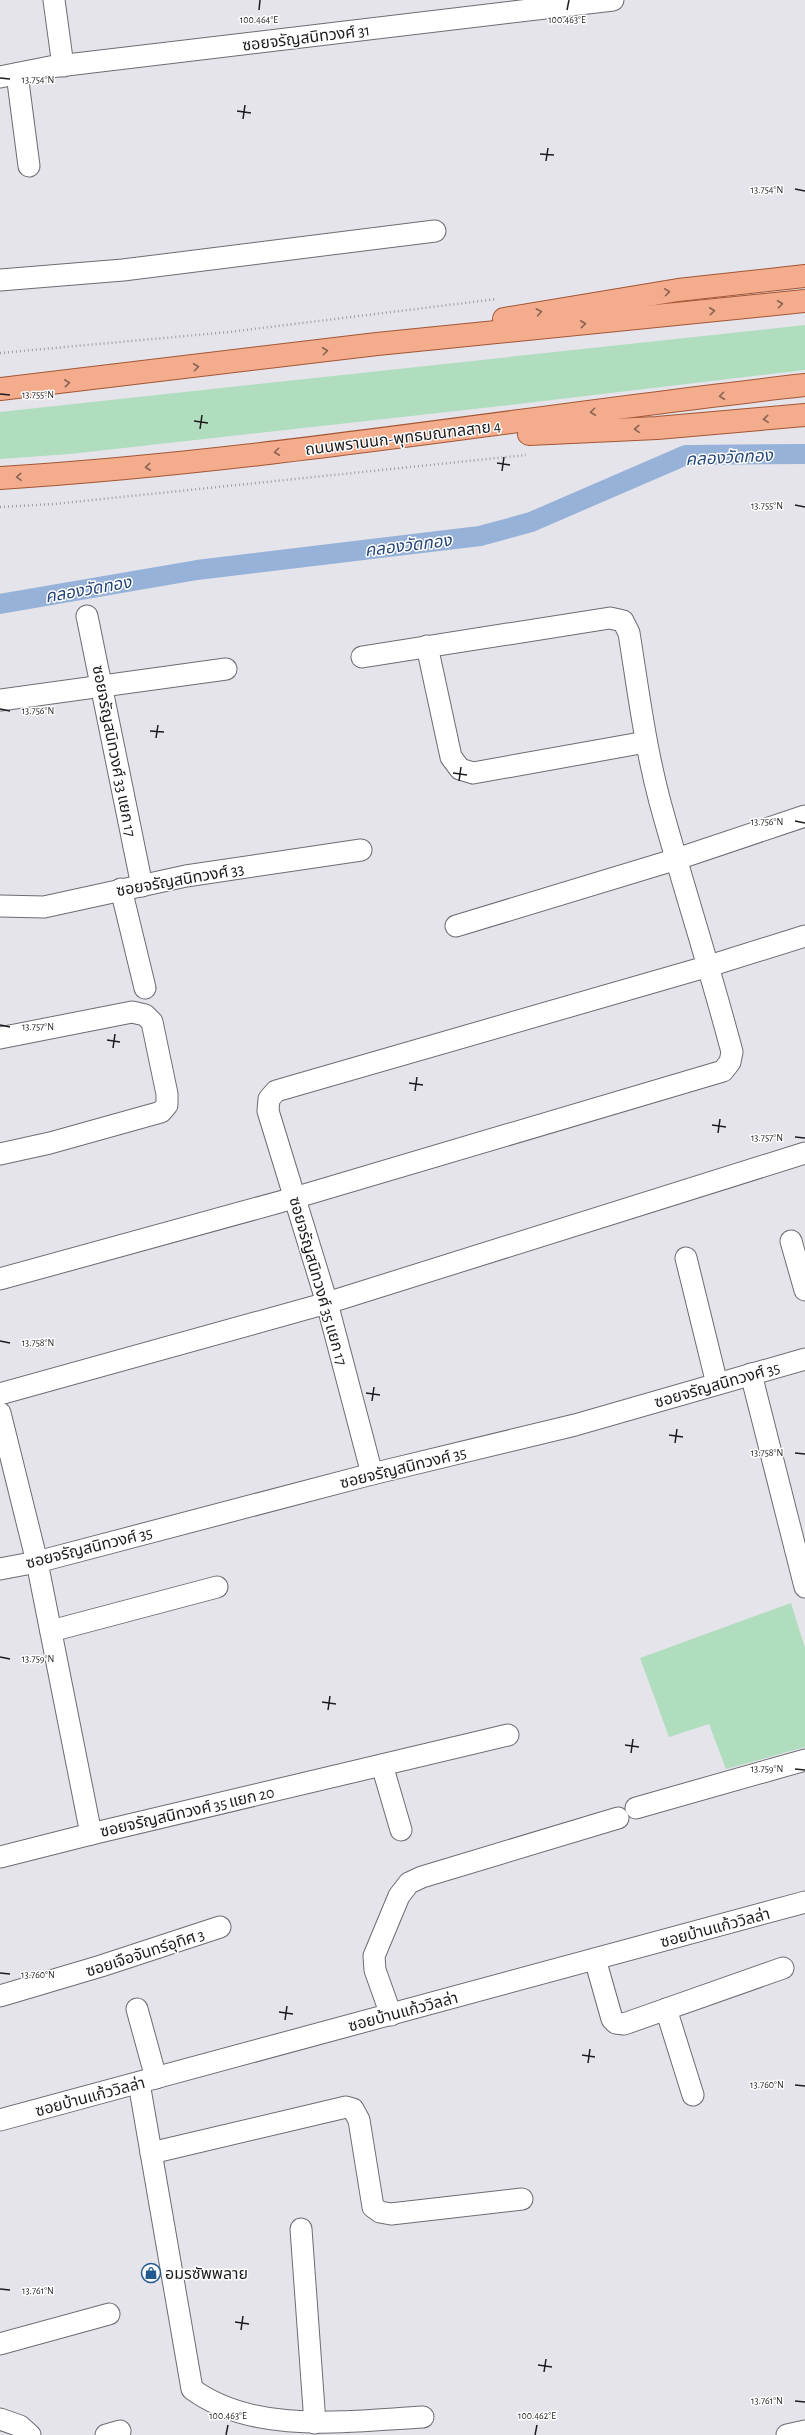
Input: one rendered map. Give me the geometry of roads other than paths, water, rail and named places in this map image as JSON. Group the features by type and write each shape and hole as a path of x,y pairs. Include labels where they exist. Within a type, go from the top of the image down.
{"main road":[{"path":"377,344 615,300 805,276"},
{"path":"0,389 377,344 805,301"},
{"name":"ถนนพรานนก-พุทธมณฑลสาย 4","path":"0,478 183,463 386,440 797,386"},
{"path":"386,440 657,428 805,415"}],"street":[{"path":"54,0 63,66"},
{"name":"ซอยจรัญสนิทวงศ์ 31","path":"8,75 63,66 613,0"},
{"path":"8,75 29,166"},
{"path":"0,280 123,270 435,231"},
{"name":"ซอยจรัญสนิทวงศ์ 33 แยก 17","path":"87,616 142,886"},
{"path":"0,1279 294,1198 723,1071 730,1062 732,1052 709,966 660,801 646,742 629,633 623,621 610,618 362,657"},
{"path":"427,646 451,757 460,769 473,773 646,742"},
{"path":"0,700 226,669"},
{"path":"456,926 677,859 805,816"},
{"name":"ซอยจรัญสนิทวงศ์ 33","path":"0,906 44,906 186,876 361,850"},
{"path":"121,889 145,988"},
{"path":"709,966 805,936"},
{"name":"ซอยจรัญสนิทวงศ์ 35 แยก 17","path":"372,1474 328,1303 268,1111 269,1100 276,1091 709,966"},
{"path":"0,1038 132,1012 145,1014 152,1022 167,1094 167,1105 161,1112 50,1143 0,1154"},
{"path":"0,1394 328,1303 805,1153"},
{"path":"791,1241 805,1290"},
{"path":"686,1258 717,1384"},
{"name":"ซอยจรัญสนิทวงศ์ 35","path":"0,1569 37,1562 372,1474 575,1425 805,1359"},
{"path":"751,1374 805,1587"},
{"name":"ซอยจรัญสนิทวงศ์ 35 แยก 20","path":"0,1413 37,1562 91,1834 508,1735"},
{"path":"51,1631 217,1587"},
{"path":"636,1808 805,1760"},
{"path":"382,1765 401,1830"},
{"path":"390,2015 375,1970 374,1956 399,1896 409,1883 422,1877 618,1818"},
{"path":"0,1857 91,1834"},
{"name":"ซอยบ้านแก้ววิลล่า","path":"0,2120 805,1902"},
{"name":"ซอยเจือจันทร์อุทิศ 3","path":"0,1996 102,1966 220,1928"},
{"path":"595,1959 612,2019 616,2023 624,2024 783,1968"},
{"path":"138,2009 147,2081 151,2153 192,2389 205,2399 236,2411 280,2421 315,2423 423,2417"},
{"path":"666,2010 693,2095"},
{"path":"151,2153 346,2107 353,2109 359,2120 373,2208 380,2212 391,2214 522,2199"},
{"path":"300,2229 315,2423"},
{"path":"0,2344 109,2314"},
{"path":"0,2419 20,2426 30,2435"},
{"path":"787,2435 805,2431"}],"waterway":[{"name":"คลองวัดทอง","path":"0,604 197,570 480,536 531,522 686,455 805,454"}],"place":[{"name":"อมรซัพพลาย","path":"151,2273"}]}
